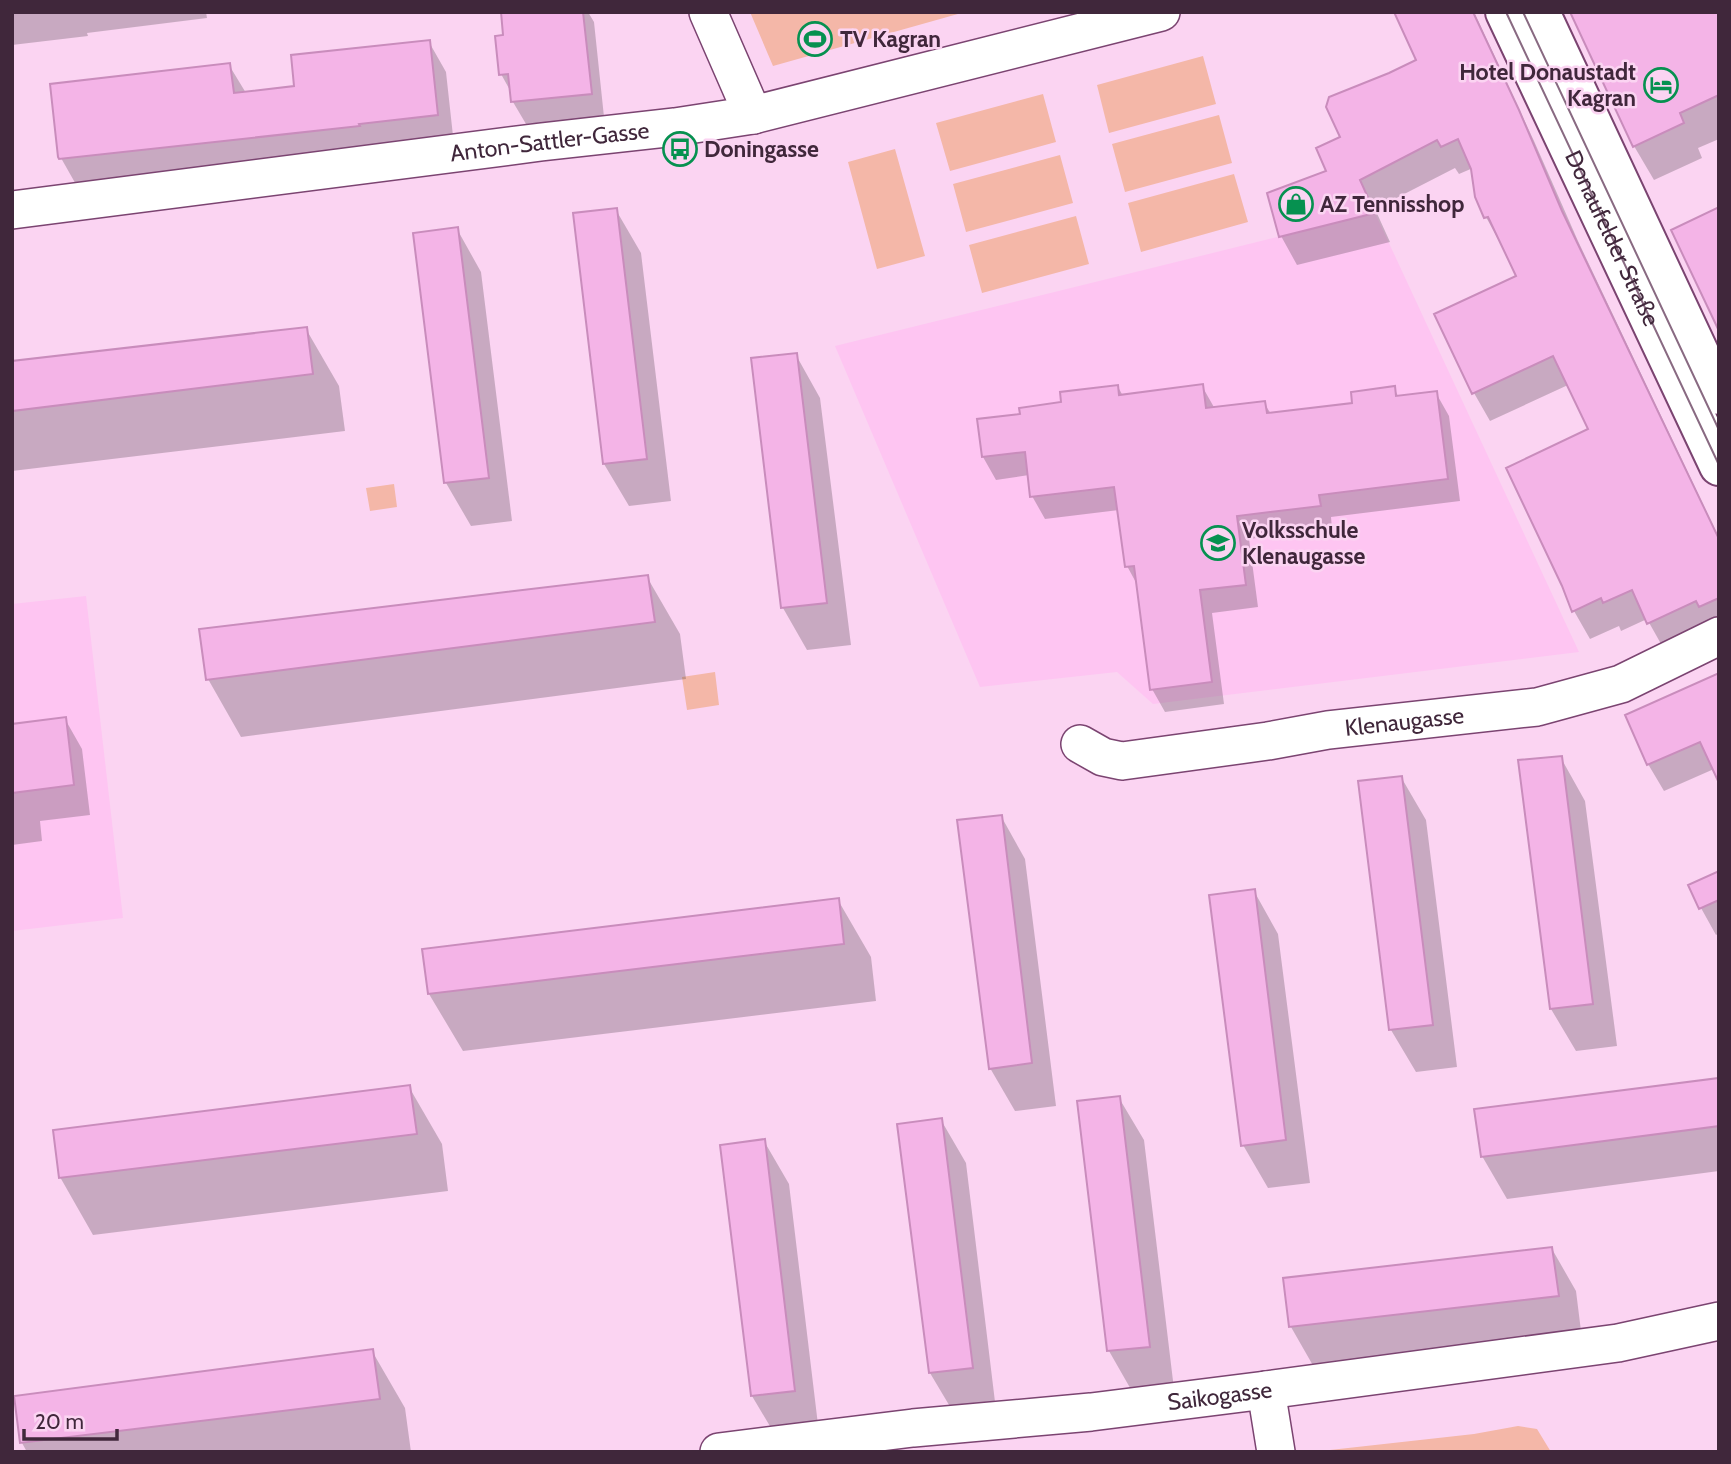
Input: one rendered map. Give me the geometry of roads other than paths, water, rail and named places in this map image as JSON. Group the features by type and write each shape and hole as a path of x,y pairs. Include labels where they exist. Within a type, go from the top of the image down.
{"main road":[{"name":"Donaufelder Straße","path":"1506,12 1719,466"},
{"name":"Donaufelder Straße","path":"1540,12 1719,395"}],"street":[{"path":"708,12 752,115"},
{"name":"Anton-Sattler-Gasse","path":"12,210 752,115 1161,12"},
{"name":"Klenaugasse","path":"1080,744 1103,757 1122,761 1328,730 1537,707 1621,684 1719,636"},
{"name":"Saikogasse","path":"719,1452 913,1428 1091,1412 1266,1390 1618,1343 1719,1321"},
{"path":"1266,1390 1276,1452"}],"tram line":[{"path":"1506,12 1719,465"},
{"path":"1523,12 1719,430"}],"place":[{"name":"TV Kagran","path":"815,39"},
{"name":"Hotel Donaustadt Kagran","path":"1661,85"},
{"name":"Doningasse","path":"680,149"},
{"name":"AZ Tennisshop","path":"1296,204"},
{"name":"Volksschule Klenaugasse","path":"1218,543"}]}
